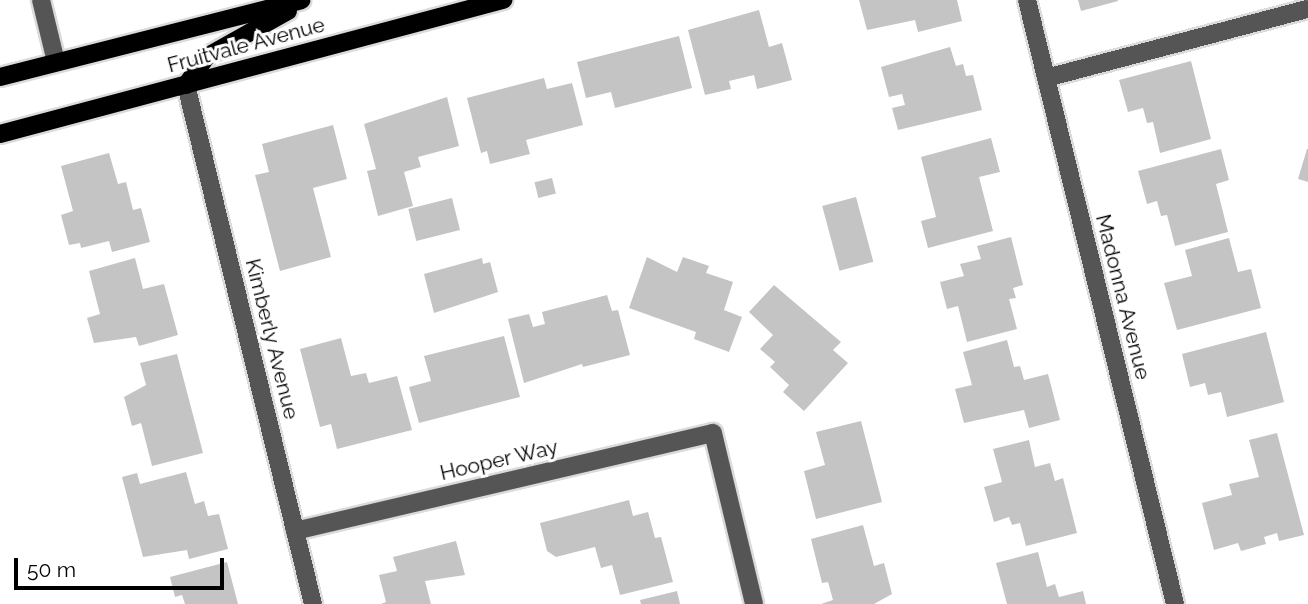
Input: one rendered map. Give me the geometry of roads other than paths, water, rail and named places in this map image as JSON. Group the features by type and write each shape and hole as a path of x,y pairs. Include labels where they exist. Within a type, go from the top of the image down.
{"main road":[{"name":"Fruitvale Avenue","path":"0,77 301,0"},
{"path":"187,85 206,57 310,0"},
{"name":"Fruitvale Avenue","path":"0,134 503,0"}],"street":[{"path":"41,0 56,62"},
{"name":"Madonna Avenue","path":"1027,0 1175,604"},
{"path":"1046,78 1308,9"},
{"name":"Kimberly Avenue","path":"187,85 313,604"},
{"name":"Hooper Way","path":"295,531 713,433 754,604"}]}
